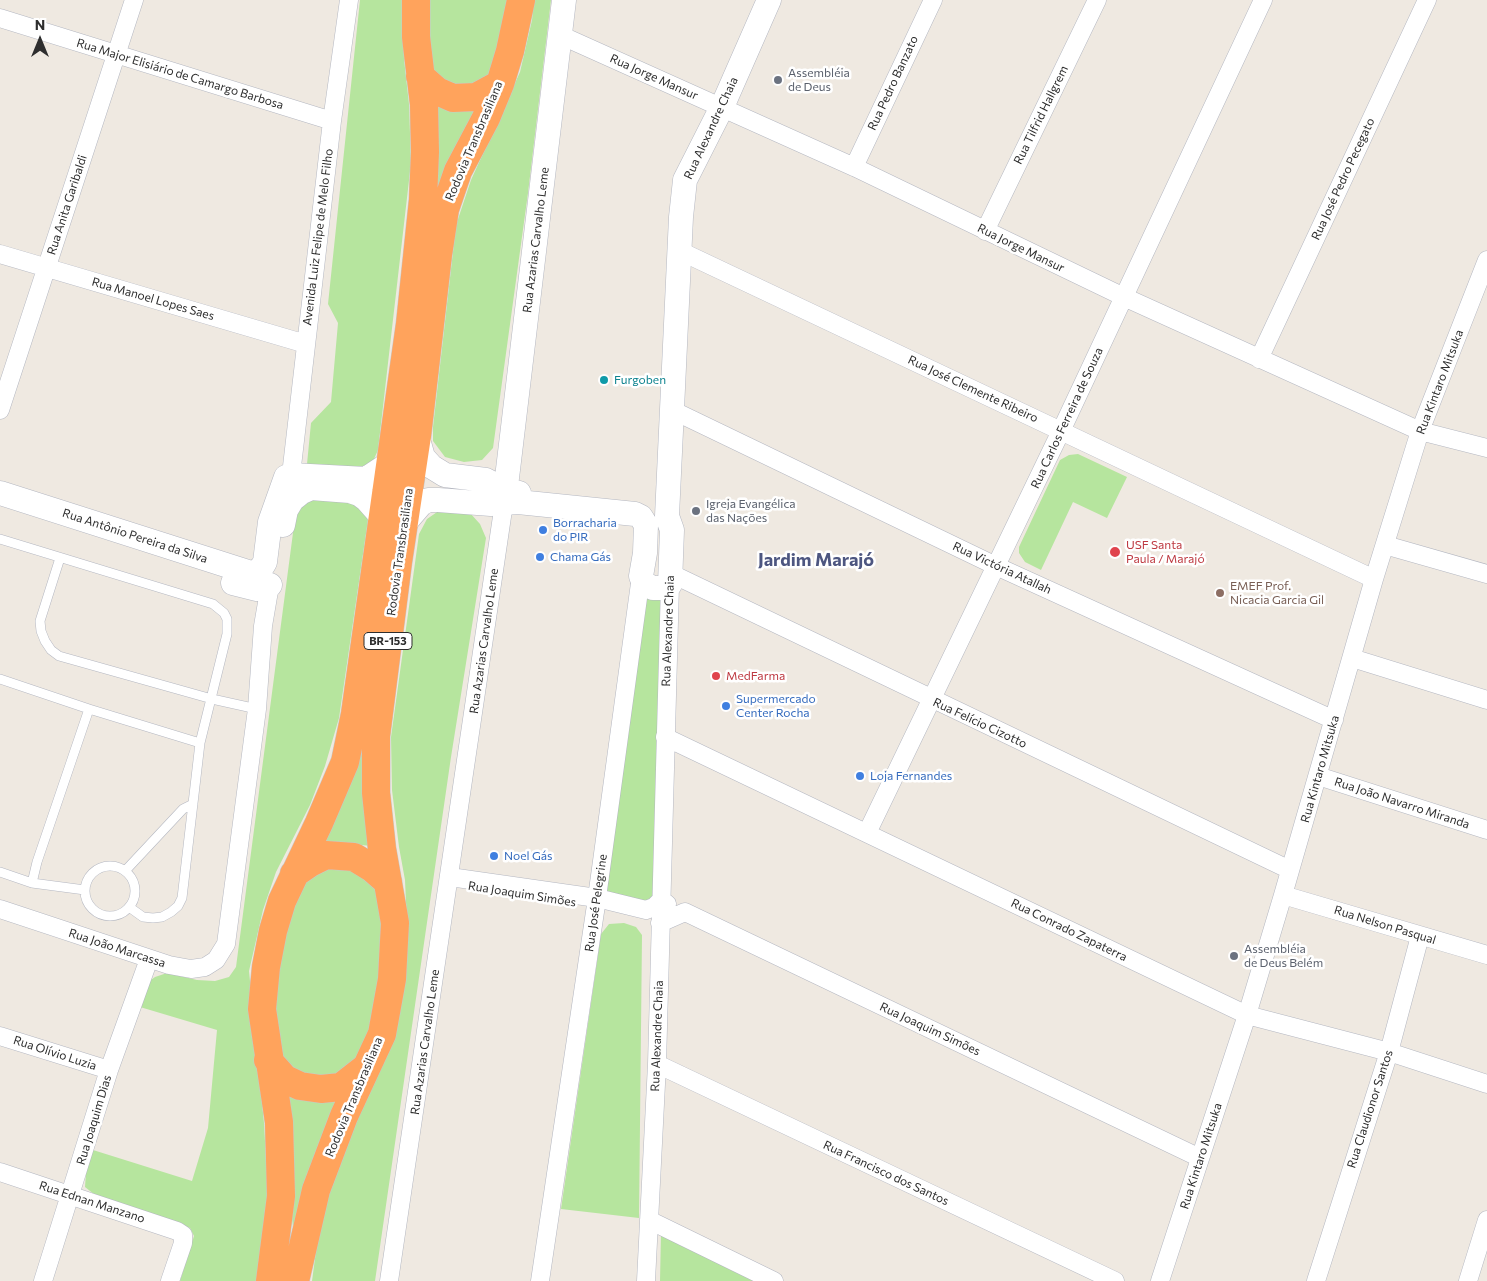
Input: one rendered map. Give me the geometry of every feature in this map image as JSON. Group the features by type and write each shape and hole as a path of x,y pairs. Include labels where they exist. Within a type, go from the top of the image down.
{"highway":[{"name":"Rodovia Transbrasiliana","path":"295,1281 316,1190 344,1116 364,1069 382,1034 392,979 395,923 382,849 376,793 376,736 393,521 390,463 410,324 426,152 424,104 416,37 416,0"},
{"name":"Rodovia Transbrasiliana","path":"270,1281 281,1196 279,1122 268,1060 262,1009 266,967 273,931 282,901 319,823 345,762 393,521 416,436 445,209 458,171 486,118 500,84 510,51 520,0"},
{"path":"420,76 437,90 453,98 476,97 500,84"},
{"path":"294,874 326,855 354,857 372,868 388,882"},
{"path":"268,1060 285,1079 300,1086 322,1090 341,1087 364,1069"}],"street":[{"name":"Rua Anita Garibaldi","path":"0,410 134,0"},
{"name":"Avenida Luiz Felipe de Melo Filho","path":"291,475 332,121 349,0"},
{"name":"Rua Azarias Carvalho Leme","path":"390,1281 504,496 564,0"},
{"name":"Rua Alexandre Chaia","path":"646,1281 657,1064 660,900 672,530 657,521 672,410 685,180 722,107 769,0"},
{"name":"Rua Pedro Banzato","path":"854,166 932,0"},
{"name":"Rua Tilfrid Hallgrem","path":"985,231 1097,0"},
{"name":"Rua Carlos Ferreira de Souza","path":"867,833 1061,431 1263,0"},
{"name":"Rua José Pedro Pecegato","path":"1259,358 1427,0"},
{"name":"Rua Major Elisiário de Camargo Barbosa","path":"0,18 332,121"},
{"name":"Rua Jorge Mansur","path":"560,35 854,166 1124,297 1420,431 1487,448"},
{"name":"Rua José Clemente Ribeiro","path":"680,251 1374,579"},
{"name":"Rua Manoel Lopes Saes","path":"0,254 306,344"},
{"name":"Rua Kintaro Mitsuka","path":"1160,1281 1284,895 1374,579 1420,431 1486,268"},
{"name":"Rua Victória Atallah","path":"672,410 996,566 1334,720"},
{"path":"416,436 422,457 432,467 445,475 486,480 504,496 518,502 634,514 657,521"},
{"path":"256,709 263,626 263,574 270,522 284,480 291,475 366,479 390,463"},
{"path":"263,574 286,510 292,500 311,488 350,491 359,494 393,521 428,500 491,504 504,496"},
{"name":"Rua Antônio Pereira da Silva","path":"0,493 263,574 256,589 248,588 0,509"},
{"name":"Rua José Pelegrine","path":"540,1281 596,902 642,570 657,521"},
{"path":"1385,545 1487,574"},
{"path":"642,570 645,584 653,588 661,588 670,574"},
{"name":"Rua Felício Cizotto","path":"670,574 1290,870"},
{"path":"1352,658 1487,700"},
{"name":"Rua João Marcassa","path":"0,909 148,959 176,966 205,967 216,960 226,944 256,709"},
{"name":"Rua Conrado Zapaterra","path":"665,737 1247,1015 1389,1052 1487,1084"},
{"name":"Rua João Navarro Miranda","path":"1318,776 1487,830"},
{"name":"Rua Joaquim Simões","path":"449,880 596,902"},
{"name":"Rua Nelson Pasqual","path":"1284,895 1487,955"},
{"path":"596,902 646,910 654,907 660,900"},
{"name":"Rua Joaquim Simões","path":"660,900 674,910 685,912 1200,1158"},
{"path":"596,902 660,922 685,912"},
{"name":"Rua Claudionor Santos","path":"1316,1281 1389,1052 1420,936"},
{"name":"Rua Joaquim Dias","path":"43,1281 109,1070 148,959"},
{"name":"Rua Olívio Luzia","path":"0,1036 109,1070"},
{"name":"Rua Francisco dos Santos","path":"657,1064 1115,1281"},
{"name":"Rua Ednan Manzano","path":"0,1172 177,1231 183,1235 183,1243 170,1281"},
{"path":"649,1220 774,1281"},
{"path":"1468,1281 1487,1220"}],"lane":[{"path":"0,539 212,604 224,613 228,627 200,743 182,898 178,906 162,917 144,917 129,907"},
{"path":"60,558 40,621 44,641 51,650 60,656 212,699 256,709"},
{"path":"0,679 200,743"},
{"path":"32,883 37,862 89,709"},
{"path":"125,871 183,809 194,804"},
{"path":"110,866 125,871 134,884 135,892 129,907 115,915 107,916 100,914 88,904 84,890 90,876 101,868 110,866"},
{"path":"0,872 32,883 84,890"}],"green space":[{"path":"360,0 403,0 404,59 409,104 411,163 378,450 374,459 368,465 357,467 307,464 311,423 331,402 338,323 328,304"},
{"path":"422,0 513,0 495,72 473,91 429,77"},
{"path":"534,0 551,0 528,193 493,448 482,460 464,462 445,457 433,441 456,225 471,180 520,72 532,20"},
{"path":"434,96 481,103 434,219"},
{"path":"1078,454 1127,477 1107,518 1073,502 1041,570 1025,562 1019,553 1019,547 1060,460 1069,455"},
{"path":"311,498 347,500 361,508 368,520 339,718 325,766 310,805 276,872 263,910 249,971 264,1123 268,1197 256,1281 180,1281 194,1236 190,1228 95,1195 85,1187 86,1173 93,1150 192,1181 208,1128 217,1030 140,1007 148,982 155,977 167,973 197,980 215,981 229,977 236,967 296,510"},
{"path":"440,510 470,513 480,524 486,538 451,757 375,1281 312,1281 320,1221 407,926 405,880 392,790 391,737 419,534 427,519"},
{"path":"645,595 662,595 653,895 651,901 644,903 607,895 606,890"},
{"path":"364,722 371,846 322,841"},
{"path":"345,863 380,888 386,930 373,1030 343,1081 289,1076 270,1027 280,927 308,872"},
{"path":"624,923 636,927 642,935 639,1218 561,1209 601,934 609,924"},
{"path":"279,1083 347,1092 293,1228 290,1198"},
{"path":"661,1232 762,1281 660,1281"}],"place":[{"name":"Assembléia de Deus","path":"778,80"},
{"name":"Furgoben","path":"604,380"},
{"name":"Igreja Evangélica das Nações","path":"696,511"},
{"name":"Borracharia do PIR","path":"543,530"},
{"name":"USF Santa Paula / Marajó","path":"1115,552"},
{"name":"Chama Gás","path":"540,557"},
{"name":"EMEF Prof. Nicacia Garcia Gil","path":"1220,593"},
{"name":"MedFarma","path":"716,676"},
{"name":"Supermercado Center Rocha","path":"726,706"},
{"name":"Loja Fernandes","path":"860,776"},
{"name":"Noel Gás","path":"494,856"},
{"name":"Assembléia de Deus Belém","path":"1234,956"}],"district":[{"name":"Jardim Marajó","path":"816,560"}]}
